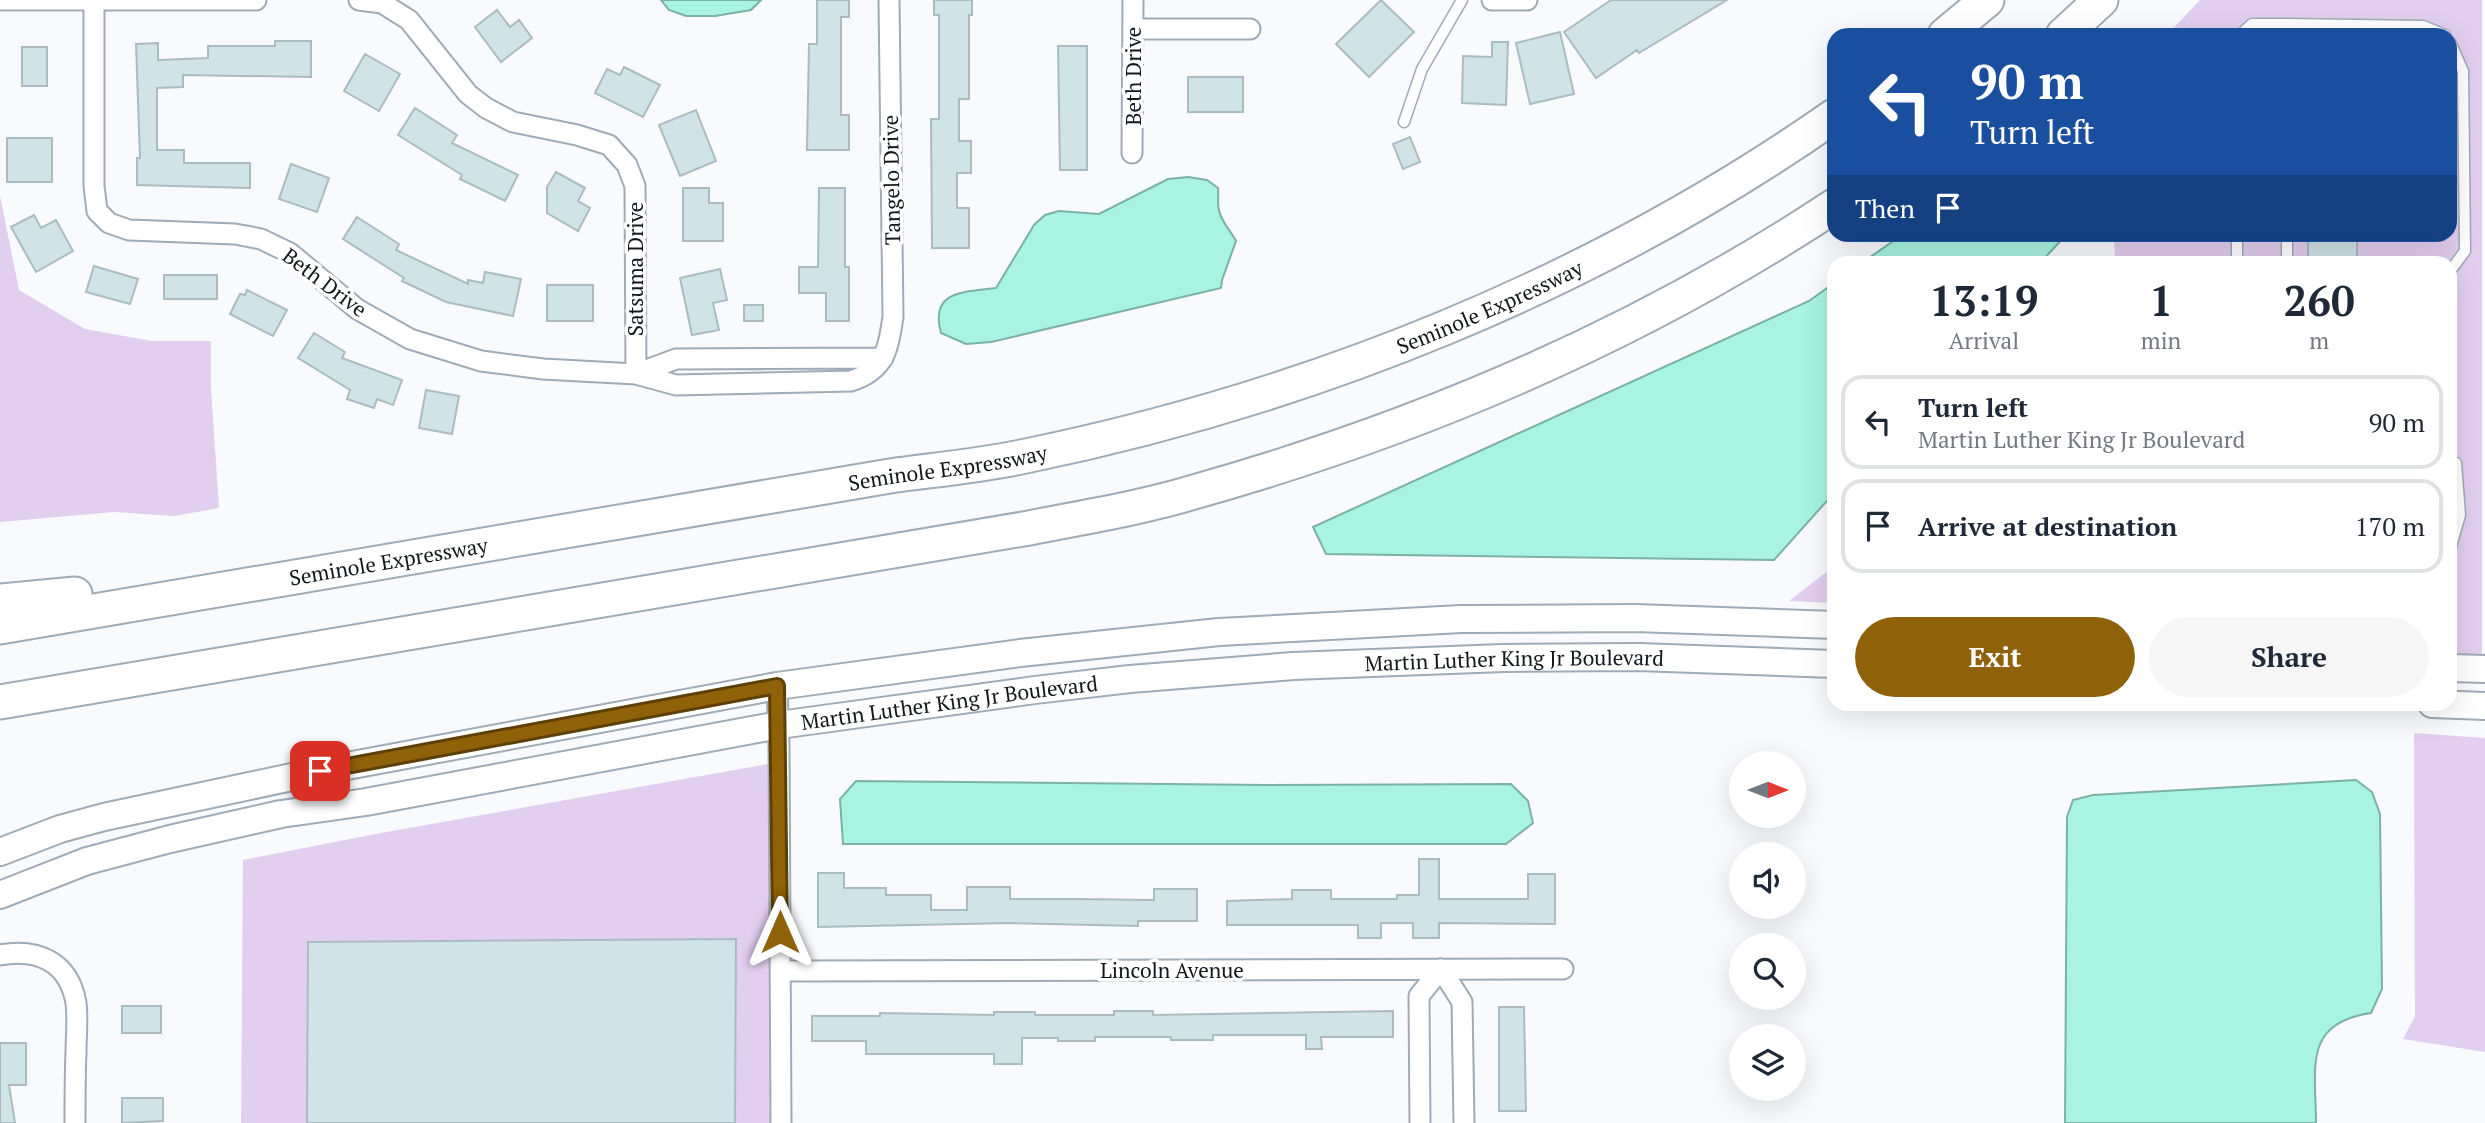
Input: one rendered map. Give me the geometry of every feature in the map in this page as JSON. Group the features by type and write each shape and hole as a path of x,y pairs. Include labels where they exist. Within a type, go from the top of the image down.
{"highway":[{"path":"1953,28 1987,0"},
{"path":"2071,28 2101,0"},
{"name":"Seminole Expressway","path":"0,627 890,476 1020,457 1177,419 1347,367 1506,302 1575,269 1716,192 1827,121"},
{"path":"0,702 1029,528 1193,493 1341,446 1450,407 1547,364 1667,306 1827,211"},
{"path":"0,601 169,585 255,584"},
{"path":"0,721 32,715 165,675"}],"main road":[{"name":"Martin Luther King Jr Boulevard","path":"0,852 60,829 104,817 320,771 777,686 1020,653 1219,632 1461,619 1636,618 1827,625"},
{"name":"Martin Luther King Jr Boulevard","path":"0,895 87,861 281,814 366,802 779,725 1116,681 1293,666 1503,657 1625,657 1827,664"},
{"path":"2457,668 2485,669"},
{"path":"2457,705 2485,706"},
{"path":"281,814 293,793 320,771"}],"street":[{"path":"0,0 257,0"},
{"path":"359,0 382,3 409,20 414,0"},
{"name":"Tangelo Drive","path":"883,358 889,344 893,317 889,0"},
{"name":"Beth Drive","path":"1132,152 1133,0"},
{"path":"1492,0 1527,0"},
{"name":"Beth Drive","path":"94,1 94,186 97,211 108,223 129,230 235,234 261,239 290,253 357,309 410,339 481,361 542,369 636,374 676,385 851,381 869,375 883,358"},
{"name":"Satsuma Drive","path":"409,20 468,94 486,108 513,122 577,135 608,145 627,165 635,186 636,374"},
{"path":"1133,29 1250,29"},
{"path":"777,686 781,1123"},
{"path":"0,955 18,952 44,956 63,973 71,985 76,1005 75,1123"},
{"path":"1420,1123 1419,996 1441,969 1462,1002 1464,1123"},
{"name":"Lincoln Avenue","path":"780,971 1563,969"}],"lane":[{"path":"1404,121 1422,69 1462,0"},
{"path":"2248,28 2252,24 2278,28"},
{"path":"2330,28 2428,28"},
{"path":"2457,58 2463,71 2465,251 2457,262"},
{"path":"2457,476 2460,515 2457,526"}],"shaded area":[{"path":"661,0 761,0 751,10 715,16 686,16 669,10"},
{"path":"2200,0 2482,0 2482,656 2457,654 2457,256 2115,256 2114,242 2457,242 2457,28 2174,28"},
{"path":"1188,177 1207,180 1218,188 1220,214 1236,241 1221,288 991,342 966,344 941,333 940,308 945,301 962,293 996,288 1034,225 1045,215 1059,211 1099,214 1168,179"},
{"path":"0,196 19,290 85,329 152,341 211,341 211,388 219,508 174,516 114,512 0,522"},
{"path":"1892,242 2060,242 2047,256 1872,256"},
{"path":"1827,288 1827,501 1774,560 1326,554 1313,527 1809,301"},
{"path":"1827,571 1827,603 1789,601"},
{"path":"2414,733 2485,738 2485,1052 2403,1039 2415,1016"},
{"path":"768,764 770,1123 241,1123 243,860"},
{"path":"2356,780 2372,792 2380,814 2382,989 2371,1013 2349,1018 2333,1027 2323,1038 2315,1067 2316,1123 2065,1123 2067,817 2073,800 2093,795"},
{"path":"856,781 1266,785 1511,784 1528,801 1533,823 1506,844 843,844 840,799"}],"building":[{"path":"817,0 849,0 849,17 841,17 841,115 849,115 849,150 807,150 809,44 817,44"},
{"path":"934,0 972,0 972,15 969,15 969,99 959,99 959,141 971,141 971,173 957,173 957,208 969,208 969,248 932,248 931,119 939,119 939,15 934,15"},
{"path":"1381,0 1414,32 1369,77 1336,44"},
{"path":"1611,0 1727,0 1639,53 1637,50 1596,78 1564,32"},
{"path":"497,10 510,27 519,20 532,38 501,62 475,27"},
{"path":"1560,32 1574,94 1530,104 1516,43"},
{"path":"275,41 311,41 311,77 183,75 183,87 157,88 157,150 184,150 184,163 250,163 250,188 137,185 137,158 140,158 136,44 158,43 158,60 208,58 208,46 275,46"},
{"path":"1492,42 1508,42 1506,105 1462,103 1463,56 1492,57"},
{"path":"1058,46 1087,46 1087,170 1060,170"},
{"path":"22,47 47,47 47,86 22,86"},
{"path":"365,54 400,74 379,111 344,91"},
{"path":"624,67 660,85 643,117 595,93 607,69 620,75"},
{"path":"1188,77 1243,77 1243,112 1188,112"},
{"path":"415,108 457,135 452,143 518,175 505,201 460,179 462,175 398,135"},
{"path":"696,110 716,161 680,176 659,125"},
{"path":"1410,137 1420,162 1403,169 1393,144"},
{"path":"7,138 52,138 52,182 7,182"},
{"path":"291,164 329,178 317,212 279,199"},
{"path":"556,172 585,188 578,201 590,208 578,231 547,213 547,187"},
{"path":"683,188 709,188 709,203 723,203 723,241 683,241"},
{"path":"819,188 845,188 845,267 849,267 849,321 826,321 826,293 799,293 799,267 818,267"},
{"path":"34,215 41,228 56,220 73,251 36,272 11,227"},
{"path":"357,217 399,244 396,250 468,284 468,280 483,283 485,272 521,279 513,316 446,302 402,281 404,278 343,239"},
{"path":"2308,242 2357,242 2357,256 2308,256"},
{"path":"94,266 138,279 130,304 86,292"},
{"path":"720,269 727,300 713,303 719,330 692,335 680,278"},
{"path":"164,275 217,275 217,299 164,299"},
{"path":"547,285 593,285 593,321 547,321"},
{"path":"247,290 287,310 273,336 230,314 240,294 245,295"},
{"path":"744,305 763,305 763,321 744,321"},
{"path":"314,333 345,352 342,358 402,380 393,405 377,399 374,408 347,399 350,390 298,358"},
{"path":"426,390 459,396 452,434 419,428"},
{"path":"1419,859 1439,859 1439,899 1528,899 1528,874 1555,874 1555,924 1439,923 1439,938 1413,938 1413,923 1381,923 1381,938 1358,938 1358,925 1227,925 1227,901 1292,899 1292,890 1331,890 1331,899 1397,899 1397,895 1419,895"},
{"path":"818,873 844,873 844,888 886,888 886,895 931,895 931,910 967,910 967,887 1010,887 1010,899 1154,900 1154,889 1197,889 1197,921 1138,921 1138,926 1010,923 818,927"},
{"path":"736,939 735,1123 307,1123 308,942"},
{"path":"122,1006 161,1006 161,1033 122,1033"},
{"path":"1499,1007 1524,1007 1526,1111 1499,1111"},
{"path":"1114,1011 1153,1011 1153,1015 1393,1011 1393,1037 1321,1037 1322,1049 1306,1049 1306,1035 1213,1035 1213,1040 1095,1037 1095,1041 1058,1041 1058,1038 1022,1038 1022,1064 994,1064 994,1054 866,1054 866,1041 812,1041 812,1016 880,1016 880,1013 994,1015 994,1012 1114,1015"},
{"path":"0,1043 26,1043 26,1085 9,1085 15,1123 0,1123"},
{"path":"122,1098 163,1098 163,1121 122,1123"}],"route":[{"path":"320,771 777,686 780,932"}]}
